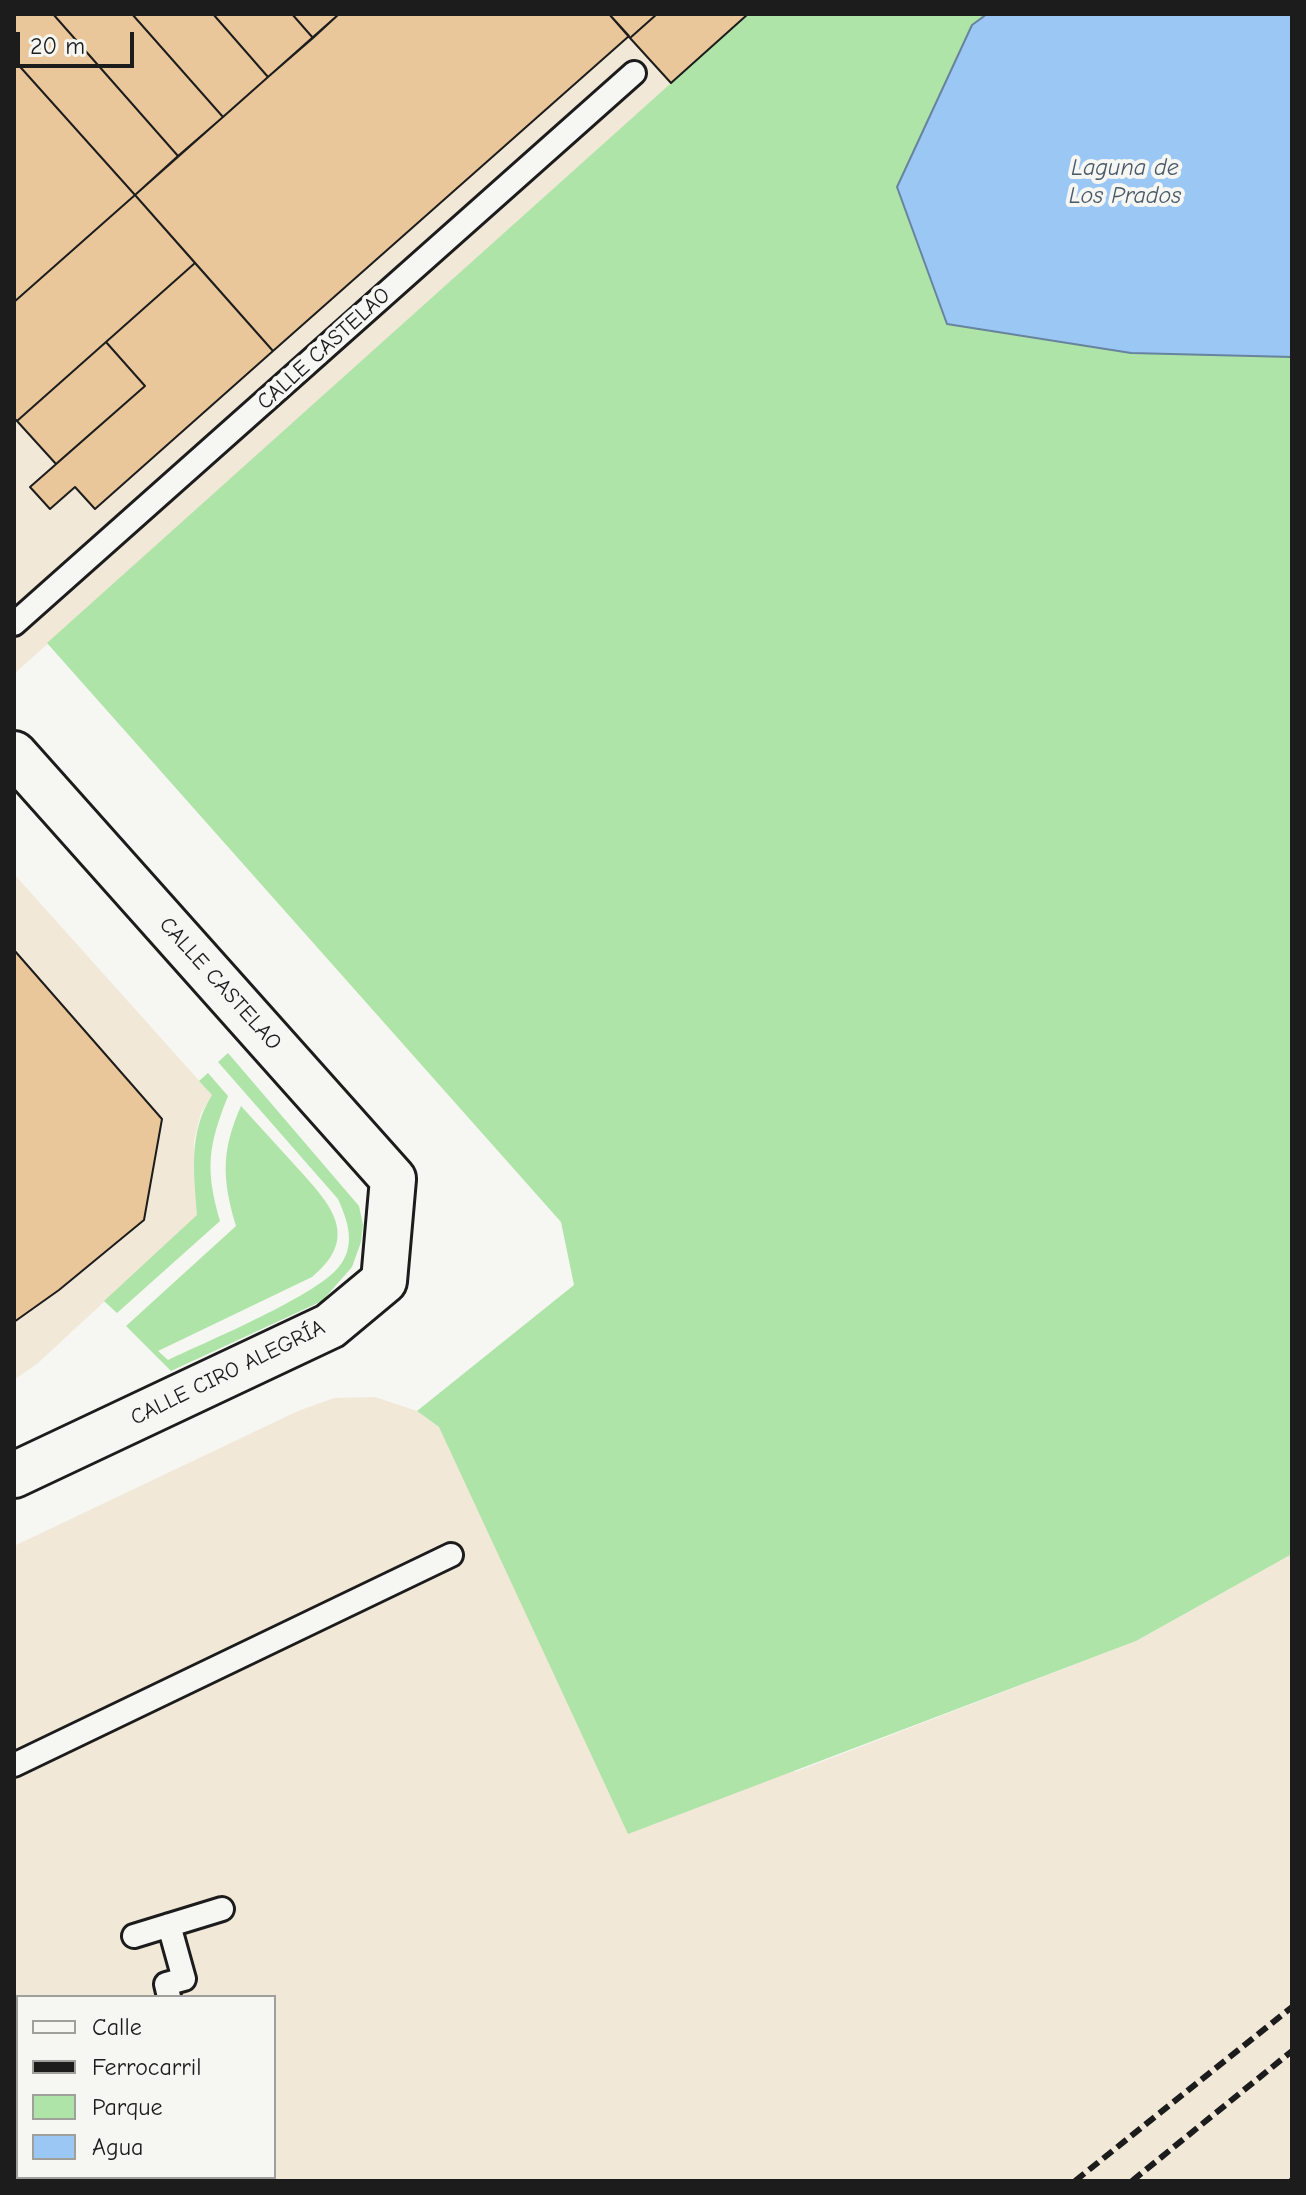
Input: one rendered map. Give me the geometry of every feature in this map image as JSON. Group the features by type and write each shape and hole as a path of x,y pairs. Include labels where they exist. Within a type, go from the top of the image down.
{"street":[{"name":"CALLE CASTELAO","path":"14,754 393,1179"},
{"name":"CALLE CIRO ALEGRÍA","path":"14,1475 330,1326 384,1281 393,1179"}],"lane":[{"name":"CALLE CASTELAO","path":"14,624 634,73"},
{"path":"14,1765 451,1555"},
{"path":"134,1936 222,1909"},
{"path":"169,1925 184,1979 166,1984 169,1995"}],"shaded area":[{"path":"14,14 748,14 14,674"},
{"path":"14,874 212,1095 201,1113 194,1141 197,1216 38,1363 14,1380"},
{"path":"375,1397 417,1411 439,1427 795,1772 1136,1641 1292,1554 1292,2181 14,2181 14,1546 298,1411 334,1398"}],"green space":[{"path":"748,14 987,14 972,25 947,324 1131,353 1292,357 1292,1554 1136,1641 628,1834 439,1427 417,1411 574,1285 561,1222 47,643"},
{"path":"228,1053 359,1206 363,1225 361,1242 352,1267 322,1301 171,1371 126,1326 236,1226 228,1194 226,1165 230,1137 241,1106 327,1203 338,1231 336,1246 328,1261 312,1277 158,1351 168,1360 288,1303 330,1276 341,1264 348,1248 347,1223 338,1199 218,1062"},
{"path":"208,1073 228,1096 216,1129 211,1158 212,1187 220,1221 117,1313 104,1301 197,1215 194,1154 199,1124 212,1095 199,1081"}],"water":[{"name":"Laguna de Los Prados","path":"987,14 1292,14 1292,357 1131,353 947,324 897,187 972,25"}],"building":[{"path":"14,14 53,14 178,156 135,195 14,60"},
{"path":"53,14 132,14 223,117 178,156"},
{"path":"132,14 213,14 268,77 223,117"},
{"path":"213,14 292,14 313,38 268,77"},
{"path":"292,14 339,14 313,38"},
{"path":"339,14 609,14 629,36 273,351 135,195"},
{"path":"609,14 657,14 630,38"},
{"path":"657,14 748,14 671,83 630,38"},
{"path":"14,60 135,195 14,302"},
{"path":"135,195 195,263 17,421 14,418 14,302"},
{"path":"195,263 273,351 95,509 75,487 50,509 30,487 145,386 106,342"},
{"path":"106,342 145,386 56,464 17,421"},
{"path":"14,950 162,1119 144,1220 59,1290 14,1322"}],"railway":[{"path":"1075,2181 1292,2007"},
{"path":"1132,2181 1292,2051"}]}
